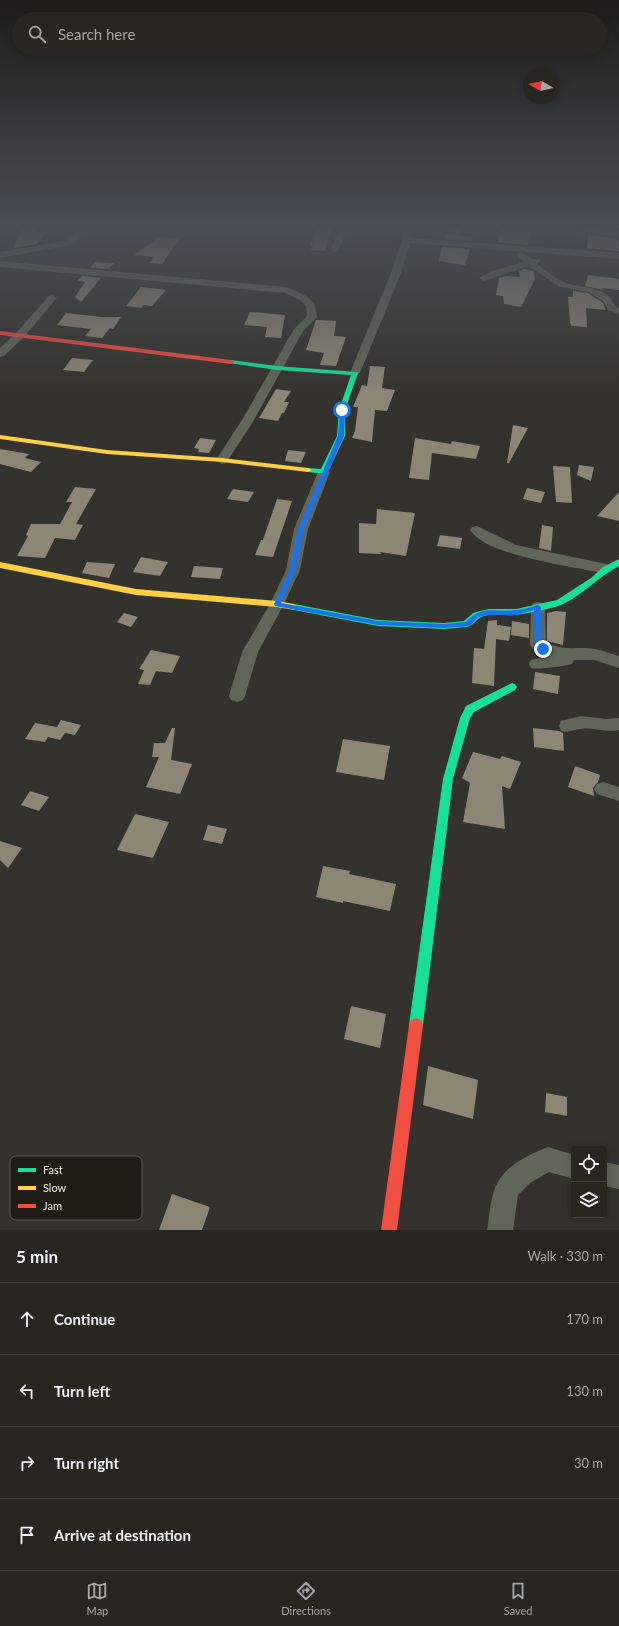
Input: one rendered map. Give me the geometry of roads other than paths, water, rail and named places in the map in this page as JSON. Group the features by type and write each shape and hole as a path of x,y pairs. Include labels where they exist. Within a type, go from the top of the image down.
{"street":[{"path":"202,282 286,290 303,298 311,306 312,317 300,329 248,420 222,460"},
{"path":"236,696 250,652 278,604 293,570 301,529 324,472 341,436 342,410 355,373 392,282"},
{"path":"559,282 563,285 592,290 608,300 611,308 619,311"},
{"path":"0,354 20,335 52,298"},
{"path":"0,333 277,368 355,373"},
{"path":"0,437 107,452 222,460 324,472"},
{"path":"477,530 497,543 520,550 577,561 606,569"},
{"path":"0,565 136,592 278,604 378,623 444,626 468,624 476,615 489,612 516,612 560,602 594,580 606,569 619,562"},
{"path":"538,607 538,645 551,652 570,656 594,654 619,662"},
{"path":"537,664 548,661 575,661 600,651 619,652"},
{"path":"389,1230 448,779 465,718 470,710 512,687"},
{"path":"567,726 582,721 607,725 619,724"},
{"path":"500,1230 507,1189 521,1174 548,1159 571,1165"},
{"path":"607,1175 619,1177"}]}
